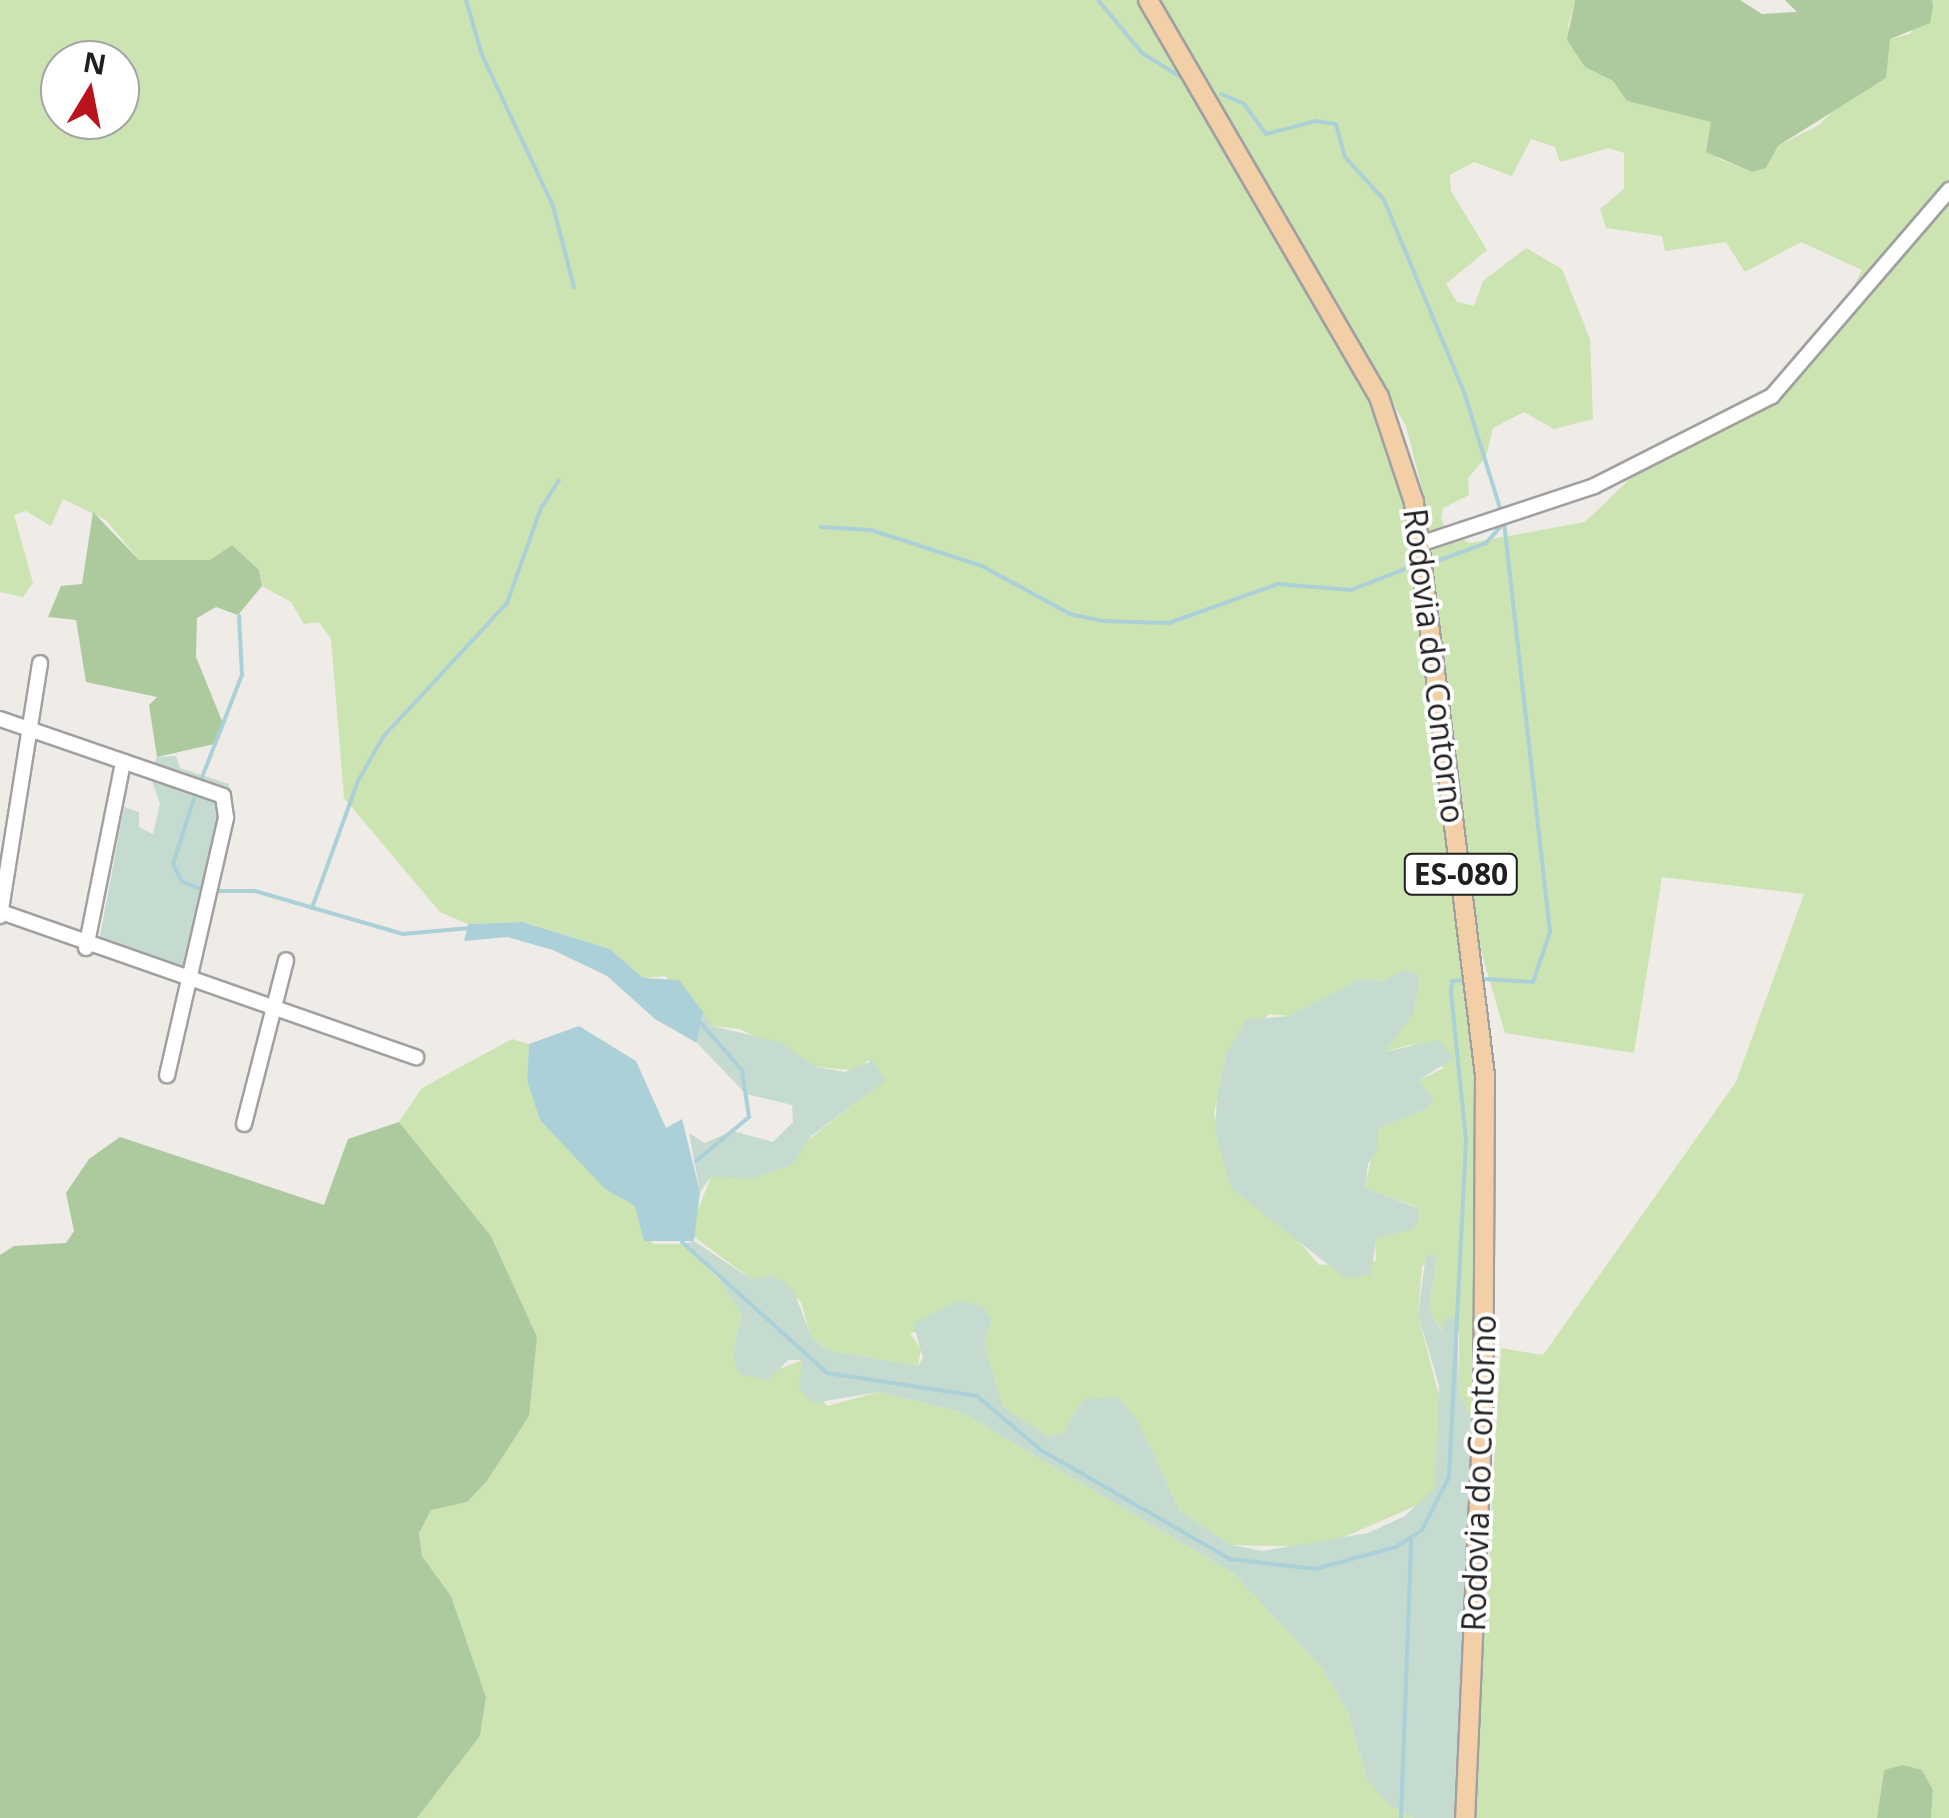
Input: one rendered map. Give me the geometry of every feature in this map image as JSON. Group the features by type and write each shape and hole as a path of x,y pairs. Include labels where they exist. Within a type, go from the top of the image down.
{"main road":[{"name":"Rodovia do Contorno","path":"1148,0 1379,396 1405,462 1420,544 1485,1075 1483,1409 1465,1818"}],"street":[{"path":"1420,544 1594,486 1772,396 1949,190"},
{"path":"40,663 33,730 0,914 86,948 416,1058"},
{"path":"0,719 210,788 227,804 168,1075"},
{"path":"86,948 123,762"},
{"path":"244,1124 286,960"}],"green space":[{"path":"0,0 1138,0 1348,351 1404,486 1478,1057 1482,1210 1471,1417 1459,1393 1459,1331 1442,1332 1429,1309 1437,1256 1422,1266 1418,1315 1440,1400 1435,1489 1420,1504 1321,1547 1232,1545 1180,1511 1138,1421 1083,1399 1062,1435 1048,1436 1003,1407 984,1343 992,1320 910,1333 921,1349 918,1366 831,1351 811,1338 801,1302 772,1275 751,1279 689,1233 711,1177 767,1172 885,1080 868,1060 860,1071 816,1067 740,1029 712,1026 665,976 643,978 610,949 524,922 468,924 440,912 344,798 331,639 319,622 304,624 291,602 262,586 259,570 232,545 210,560 139,560 106,520 63,499 51,526 26,511 14,515 33,583 23,597 0,592","holes":["1404,971 1420,975 1414,1011 1385,1052 1410,1045 1444,1068 1419,1080 1434,1099 1428,1108 1377,1129 1365,1188 1416,1207 1420,1217 1413,1228 1375,1238 1376,1261 1319,1265 1290,1231 1231,1188 1214,1113 1226,1054 1269,1014 1289,1016 1360,979 1384,981"]},
{"path":"1161,0 1575,0 1568,27 1585,67 1613,81 1628,101 1711,122 1717,158 1752,172 1766,168 1778,146 1819,125 1885,59 1890,39 1910,34 1932,0 1949,0 1949,1818 1931,1818 1933,1790 1922,1770 1884,1770 1877,1818 1473,1818 1501,1348 1543,1355 1736,1082 1804,894 1662,877 1634,1053 1505,1033 1478,941 1423,493 1406,426","holes":["1531,139 1555,147 1560,162 1609,148 1624,153 1624,189 1600,209 1606,228 1662,236 1665,251 1726,242 1745,272 1801,242 1862,270 1828,338 1731,425 1636,473 1585,522 1470,543 1447,532 1441,518 1443,508 1469,495 1468,478 1486,457 1493,428 1524,412 1554,429 1593,419 1590,339 1562,269 1526,248 1483,281 1474,306 1457,302 1446,284 1487,250 1451,191 1450,175 1474,162 1512,176"]},
{"path":"1575,0 1740,0 1762,14 1797,12 1785,0 1932,0 1933,6 1930,23 1890,39 1886,78 1778,146 1766,168 1752,172 1706,152 1711,122 1627,101 1613,81 1585,67 1567,40"},
{"path":"93,512 139,560 210,560 232,545 259,570 262,586 238,615 216,607 197,618 196,657 222,721 214,744 157,757 149,705 157,697 86,682 76,620 48,617 61,586 82,584"},
{"path":"176,756 180,768 229,784 183,979 97,952 124,807 139,812 139,827 153,834 160,804 150,775 157,757"},
{"path":"1404,970 1420,975 1414,1012 1385,1052 1438,1040 1454,1058 1419,1080 1434,1099 1428,1108 1377,1129 1378,1147 1368,1164 1365,1188 1417,1208 1420,1217 1413,1229 1376,1238 1371,1275 1345,1278 1231,1188 1215,1132 1217,1097 1226,1054 1246,1020 1289,1016 1360,979 1384,981"},
{"path":"703,1012 712,1026 780,1042 816,1067 845,1072 873,1061 886,1080 810,1137 792,1165 751,1179 711,1177 700,1192 689,1133 705,1143 732,1131 773,1142 793,1122 792,1105 746,1094 697,1043"},
{"path":"512,1039 529,1044 527,1080 605,1189 635,1206 653,1244 683,1244 726,1286 741,1314 733,1356 782,1368 802,1360 802,1376 827,1406 879,1392 961,1412 1233,1573 1322,1668 1347,1710 1367,1778 1414,1818 417,1818 480,1736 486,1697 451,1596 422,1556 419,1533 431,1510 467,1502 506,1449 537,1337 491,1236 399,1122 422,1088"},
{"path":"399,1122 491,1236 537,1337 529,1416 486,1482 467,1502 431,1510 419,1533 422,1556 451,1596 486,1697 480,1736 417,1818 0,1818 0,1255 14,1246 66,1243 74,1231 66,1193 89,1159 120,1137 324,1205 348,1139"},
{"path":"694,1241 751,1279 772,1275 793,1289 812,1339 831,1351 918,1366 923,1358 913,1323 959,1301 981,1305 992,1320 984,1343 1003,1407 1048,1436 1062,1435 1083,1399 1118,1397 1138,1421 1180,1511 1232,1545 1263,1551 1368,1533 1405,1516 1435,1488 1439,1385 1418,1315 1426,1254 1437,1256 1429,1309 1441,1331 1447,1317 1457,1317 1459,1393 1471,1417 1456,1818 1414,1818 1388,1804 1367,1778 1347,1710 1322,1668 1233,1573 961,1412 879,1392 813,1403 799,1389 802,1360 788,1360 768,1380 739,1374 733,1356 741,1314 715,1272 683,1244"},
{"path":"1903,1765 1922,1770 1933,1790 1931,1818 1877,1818 1884,1770"}],"water":[{"path":"523,922 610,949 643,978 679,980 703,1012 697,1043 655,1019 607,976 553,950 507,937 464,941 468,924"},
{"path":"579,1026 636,1061 666,1128 682,1119 700,1192 694,1241 644,1241 635,1206 605,1189 540,1120 527,1080 529,1044"}],"waterway":[{"path":"466,0 482,55 553,206 574,287"},
{"path":"1098,0 1142,53 1187,81"},
{"path":"1221,94 1244,104 1266,134 1316,121 1336,124 1345,157 1384,200 1465,395 1500,508"},
{"path":"312,908 358,781 383,737 507,603 541,508 559,480"},
{"path":"1484,979 1533,982 1550,932 1504,520"},
{"path":"1432,563 1486,543 1505,522"},
{"path":"821,527 871,530 982,566 1070,614 1102,621 1169,623 1278,584 1351,590 1413,566"},
{"path":"201,780 242,675 239,616"},
{"path":"194,799 173,864 182,882 201,889"},
{"path":"217,891 255,891 403,934 470,928"},
{"path":"682,1242 827,1373 977,1396 1041,1450 1230,1559 1315,1569 1396,1547 1422,1530 1449,1477 1466,1140 1451,993 1452,981 1464,980"},
{"path":"696,1161 749,1117 742,1070 699,1021"},
{"path":"1401,1818 1411,1541"}]}
